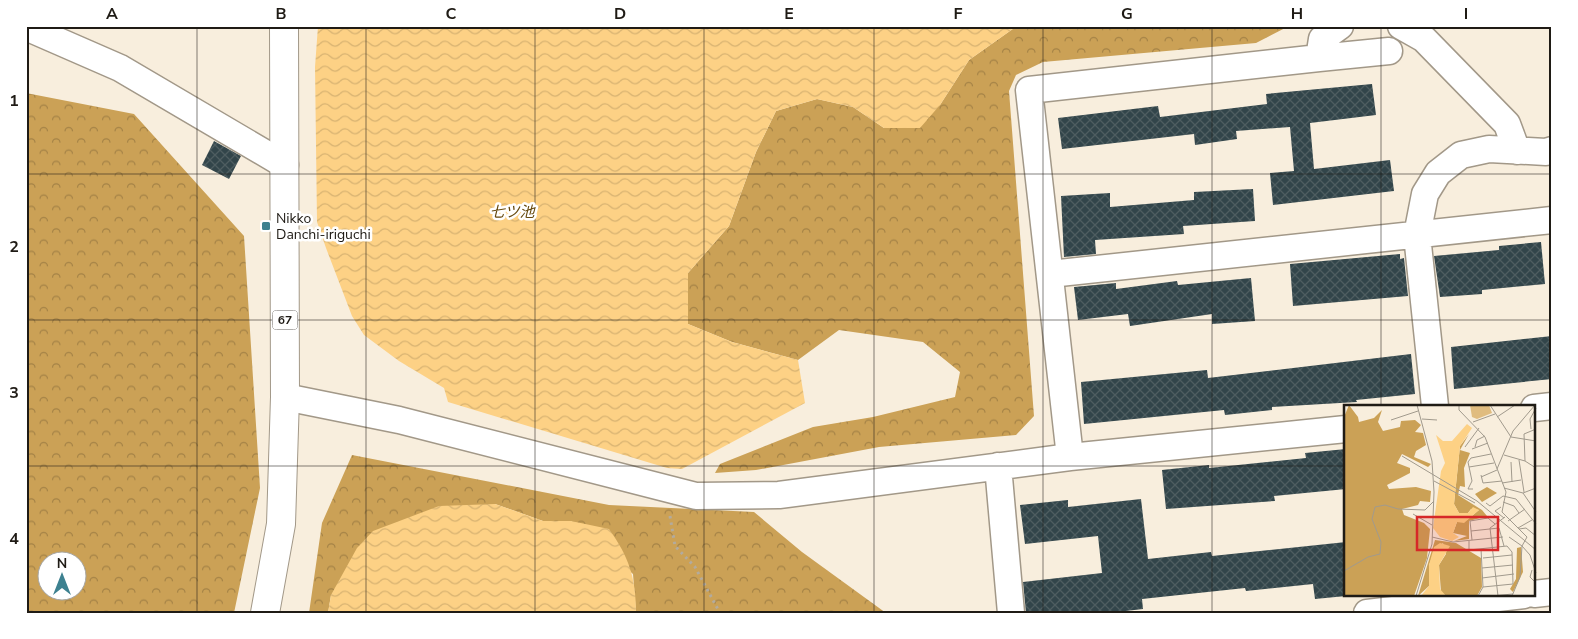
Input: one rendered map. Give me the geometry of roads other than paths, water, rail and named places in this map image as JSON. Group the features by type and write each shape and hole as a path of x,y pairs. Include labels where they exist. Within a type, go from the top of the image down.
{"main road":[{"name":"67","path":"266,613 282,524 285,397 284,26"}],"street":[{"path":"1319,58 1322,40 1340,26"},
{"path":"1401,26 1424,39 1507,124 1517,151"},
{"path":"26,27 120,68 284,165"},
{"path":"1070,457 1029,90 1389,51"},
{"path":"1435,405 1417,235 1425,194 1438,173 1461,155 1489,149 1546,152 1552,150"},
{"path":"1050,274 1552,220"},
{"path":"285,397 399,420 696,496 779,495 1070,457 1344,429"},
{"path":"1536,408 1552,406"},
{"path":"998,466 1011,613"},
{"path":"1536,594 1552,592"},
{"path":"1367,613 1517,596"}],"water":[{"name":"七ツ池","path":"318,26 1017,26 969,60 940,105 920,128 884,128 853,107 817,99 776,111 756,152 729,226 688,273 688,324 732,342 798,360 805,403 682,469 667,468 448,402 444,388 399,361 364,335 352,316 317,222 315,67"},
{"path":"495,504 543,521 571,521 609,529 622,549 630,568 635,589 636,613 328,613 331,595 357,548 373,531 439,506"}],"place":[{"name":"Nikko Danchi-iriguchi","path":"266,226"}]}
